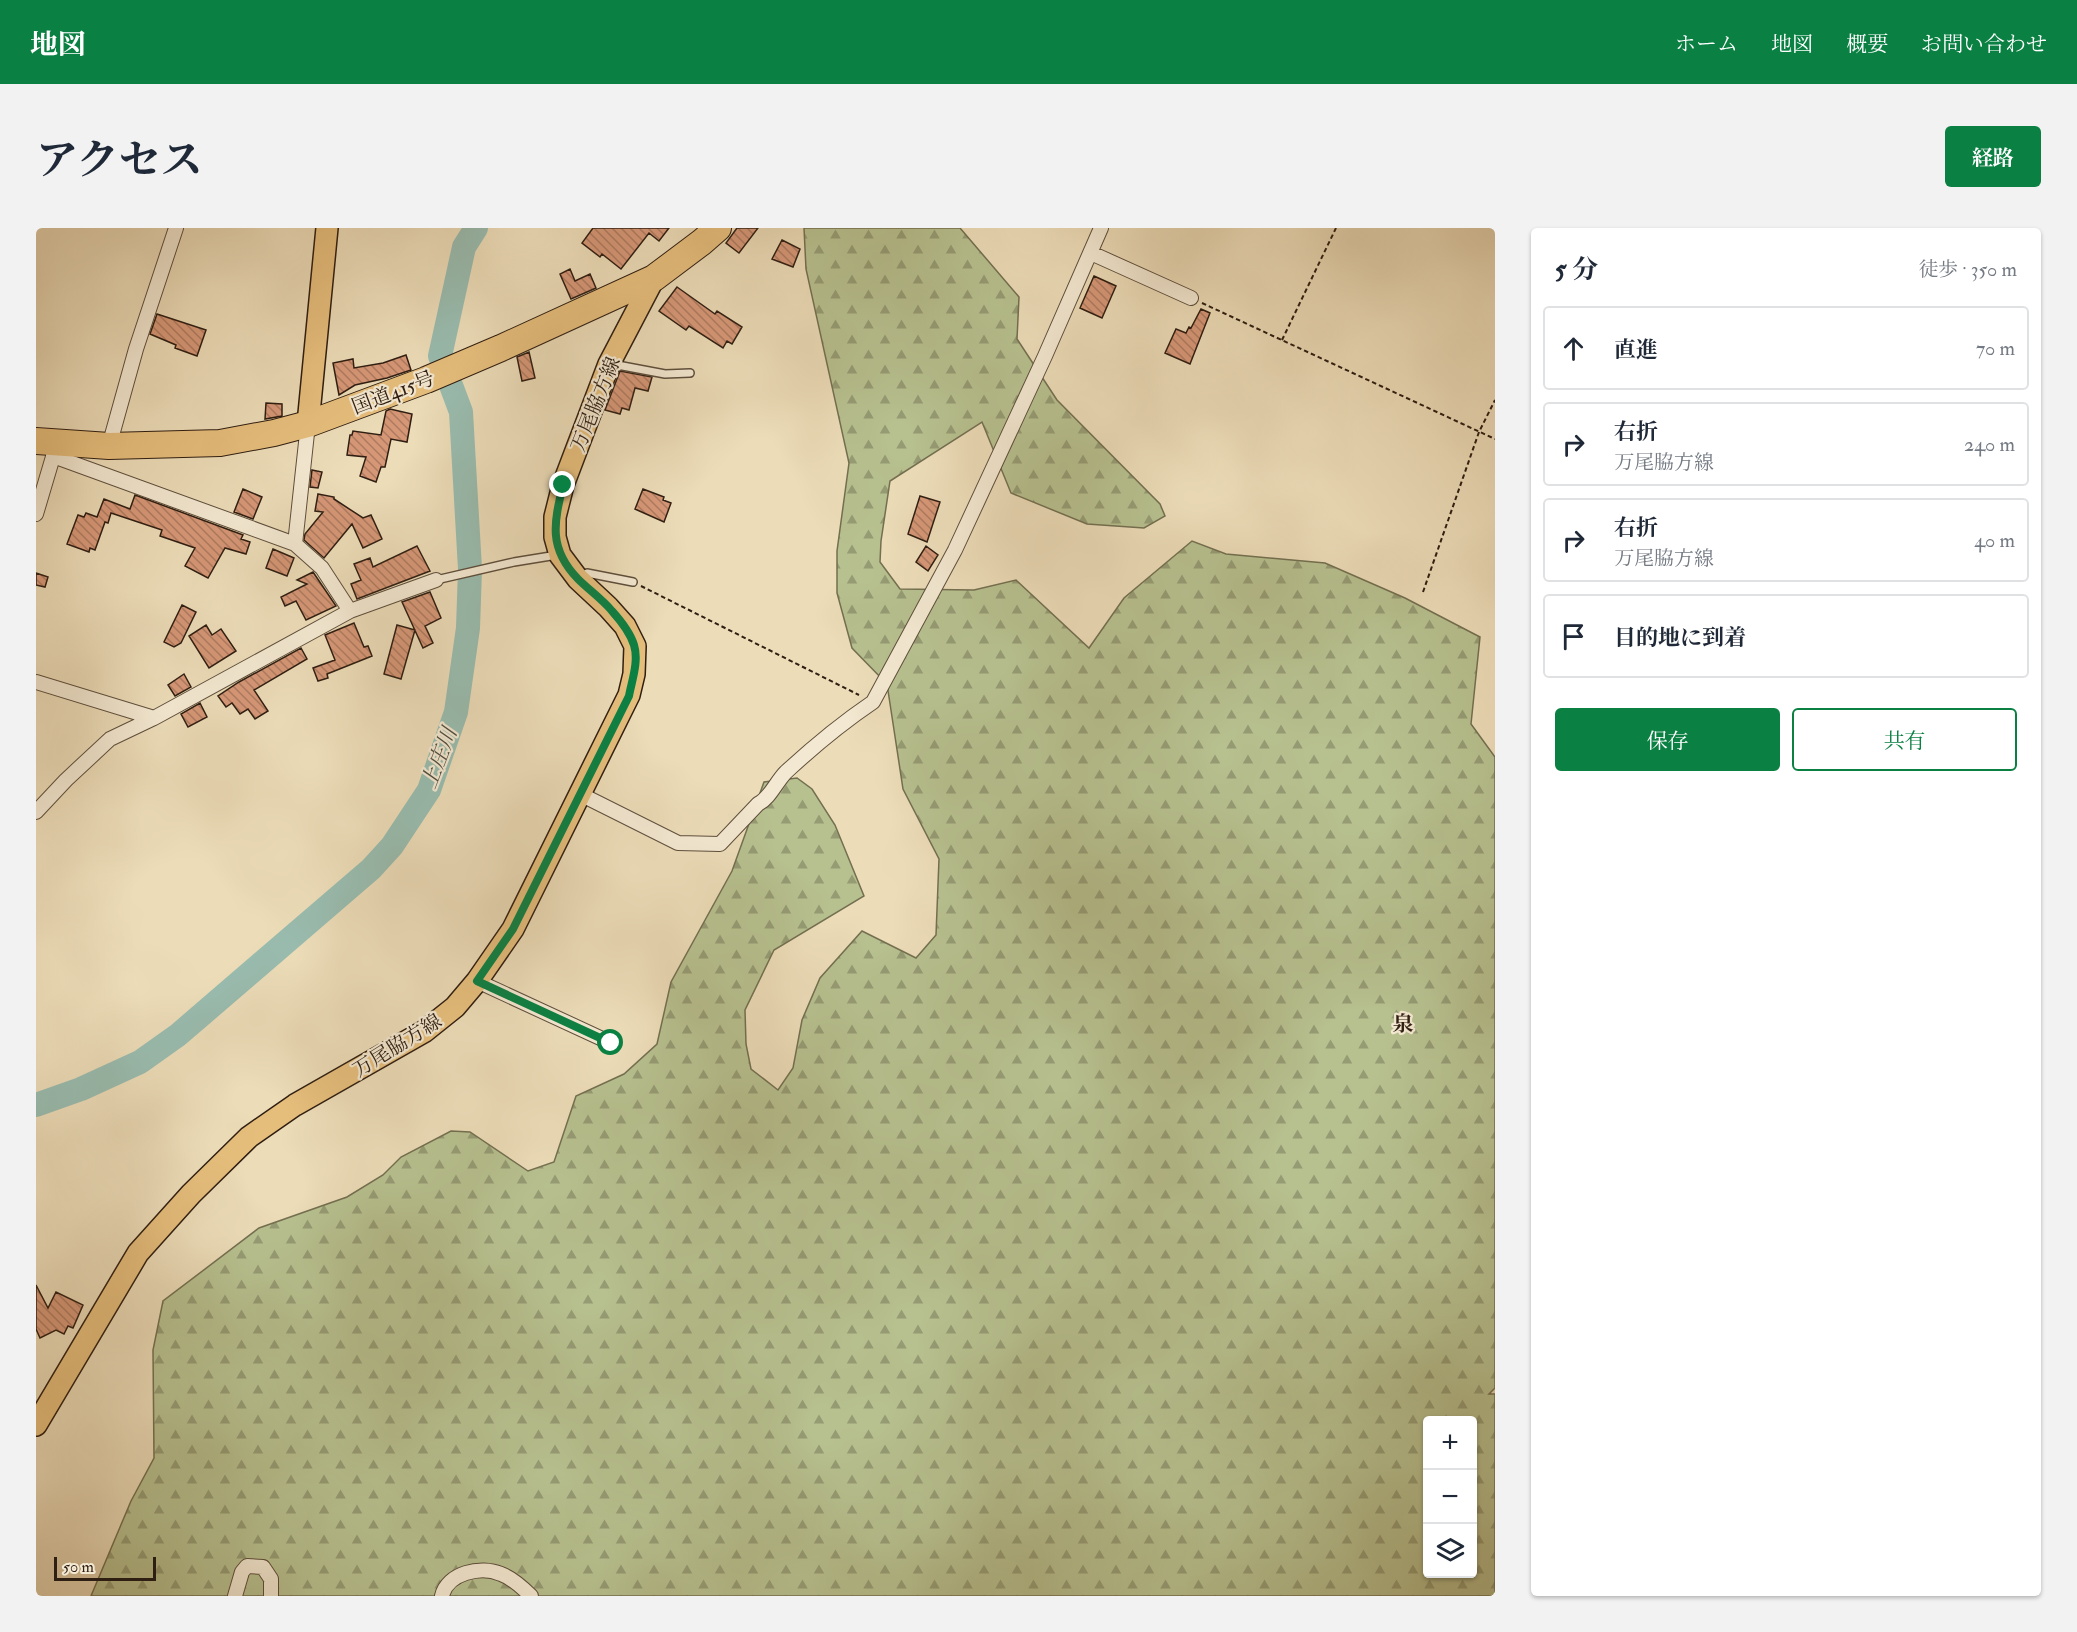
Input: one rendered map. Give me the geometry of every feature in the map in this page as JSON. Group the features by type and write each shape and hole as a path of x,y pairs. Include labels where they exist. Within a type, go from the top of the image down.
{"highway":[{"name":"国道415号","path":"49,447 220,442 274,434 308,424 426,380 654,278 718,228"}],"main road":[{"path":"308,424 327,228"},
{"name":"万尾脇方線","path":"36,1425 138,1253 191,1194 249,1137 295,1105 425,1031 454,1007 477,981 513,929 629,696 635,659 634,646 625,626 609,607 578,579 560,555 555,537 555,518 609,364 654,278"}],"street":[{"path":"110,446 136,349 176,228"},
{"path":"580,794 678,843 720,844 763,801 784,774 855,714 873,702 955,550 1046,356 1101,228"},
{"path":"1090,253 1191,298"},
{"path":"296,544 308,424"},
{"path":"36,514 49,447 296,544 322,568 350,611"},
{"path":"36,812 110,739 154,718 350,611 436,580"},
{"path":"36,682 154,718"},
{"path":"477,981 611,1043"},
{"path":"235,1596 242,1572 247,1566 263,1567 271,1579 271,1596"},
{"path":"442,1596 444,1587 459,1575 476,1570 499,1573 521,1586 531,1596"}],"lane":[{"path":"609,364 665,374 690,373"},
{"path":"436,580 514,562 560,555"},
{"path":"578,579 587,573 633,582"}],"path":[{"path":"1282,340 1336,228"},
{"path":"1191,298 1495,439"},
{"path":"1422,592 1479,432 1495,400"},
{"path":"633,582 873,702"}],"green space":[{"path":"804,228 960,228 1019,297 1017,339 1057,400 1160,504 1165,516 1144,528 1087,524 1011,493 982,422 890,481 880,562 900,589 974,590 1016,580 1089,648 1124,598 1192,541 1226,554 1325,563 1405,598 1480,637 1471,724 1495,757 1495,1388 1489,1394 1495,1394 1495,1596 91,1596 131,1501 154,1458 153,1350 163,1301 259,1228 347,1197 383,1175 401,1157 451,1131 470,1132 528,1171 554,1162 576,1096 624,1074 657,1044 671,982 732,871 764,782 797,778 812,789 835,825 864,896 774,950 745,1010 746,1044 751,1069 778,1090 793,1068 802,1020 820,978 862,931 916,958 936,935 939,859 903,789 887,684 852,648 837,593 837,551 849,463 806,269"}],"building":[{"path":"593,228 669,228 659,241 649,233 621,269 602,254 600,257 582,243"},
{"path":"737,228 758,228 739,253 726,243"},
{"path":"782,240 800,249 793,267 772,259"},
{"path":"570,269 575,281 590,274 596,288 571,299 560,274"},
{"path":"1094,276 1116,286 1102,318 1080,308"},
{"path":"677,287 715,314 717,311 742,327 732,344 727,341 723,348 689,326 686,330 659,311"},
{"path":"1201,309 1210,313 1190,364 1165,353 1176,329 1186,333"},
{"path":"157,314 206,330 197,356 175,348 176,345 150,334"},
{"path":"529,352 535,378 522,381 517,357"},
{"path":"406,355 411,370 355,385 339,395 333,363 353,359 354,368 383,363"},
{"path":"620,371 652,377 648,391 635,388 629,410 622,408 620,414 605,410"},
{"path":"266,403 282,404 282,416 265,419"},
{"path":"390,409 412,414 407,442 391,439 385,467 381,467 376,482 360,476 366,457 347,455 350,435 353,431 381,435 386,411"},
{"path":"312,470 322,472 318,488 310,487"},
{"path":"243,489 262,497 253,519 234,512"},
{"path":"643,489 664,497 663,500 671,503 664,522 635,509"},
{"path":"318,494 334,497 363,518 371,515 382,539 363,548 352,524 324,558 304,540 305,534 323,512 315,511"},
{"path":"135,495 243,535 241,539 250,542 246,554 225,548 208,578 185,566 195,548 160,536 162,530 111,513 108,523 105,522 95,550 90,548 89,552 67,544 78,515 84,517 86,513 97,517 104,499 130,509"},
{"path":"920,496 940,502 927,542 908,534"},
{"path":"417,546 430,571 357,599 351,584 361,580 354,564 370,558 373,567"},
{"path":"926,546 938,555 928,571 916,562"},
{"path":"273,549 294,558 287,576 266,568"},
{"path":"313,572 336,606 306,620 296,601 285,606 281,597 307,584 297,580"},
{"path":"36,573 48,577 45,587 36,585"},
{"path":"430,592 441,618 425,626 433,643 423,648 402,602"},
{"path":"182,605 196,612 181,643 174,647 164,642"},
{"path":"354,623 364,647 368,646 372,656 327,674 328,678 318,681 313,668 335,660 325,635"},
{"path":"206,625 212,635 221,629 236,651 209,668 189,636"},
{"path":"397,625 415,630 401,679 384,674"},
{"path":"301,648 307,659 254,690 268,711 255,719 248,709 240,714 232,703 226,707 218,696 239,682"},
{"path":"184,674 191,687 175,696 168,685"},
{"path":"200,703 207,717 188,727 181,714"},
{"path":"36,1285 48,1308 56,1292 83,1305 73,1328 68,1326 64,1334 56,1330 40,1338 36,1329"}],"waterway":[{"name":"上庄川","path":"36,1105 81,1089 140,1062 178,1035 371,869 392,846 429,790 456,712 468,628 470,569 461,412 440,356 464,247 476,228"}],"district":[{"name":"泉","path":"1403,1024"}],"route":[{"path":"563,485 555,518 555,537 560,555 578,579 609,607 625,626 634,646 634,674 629,696 513,929 477,981 611,1043"}]}
